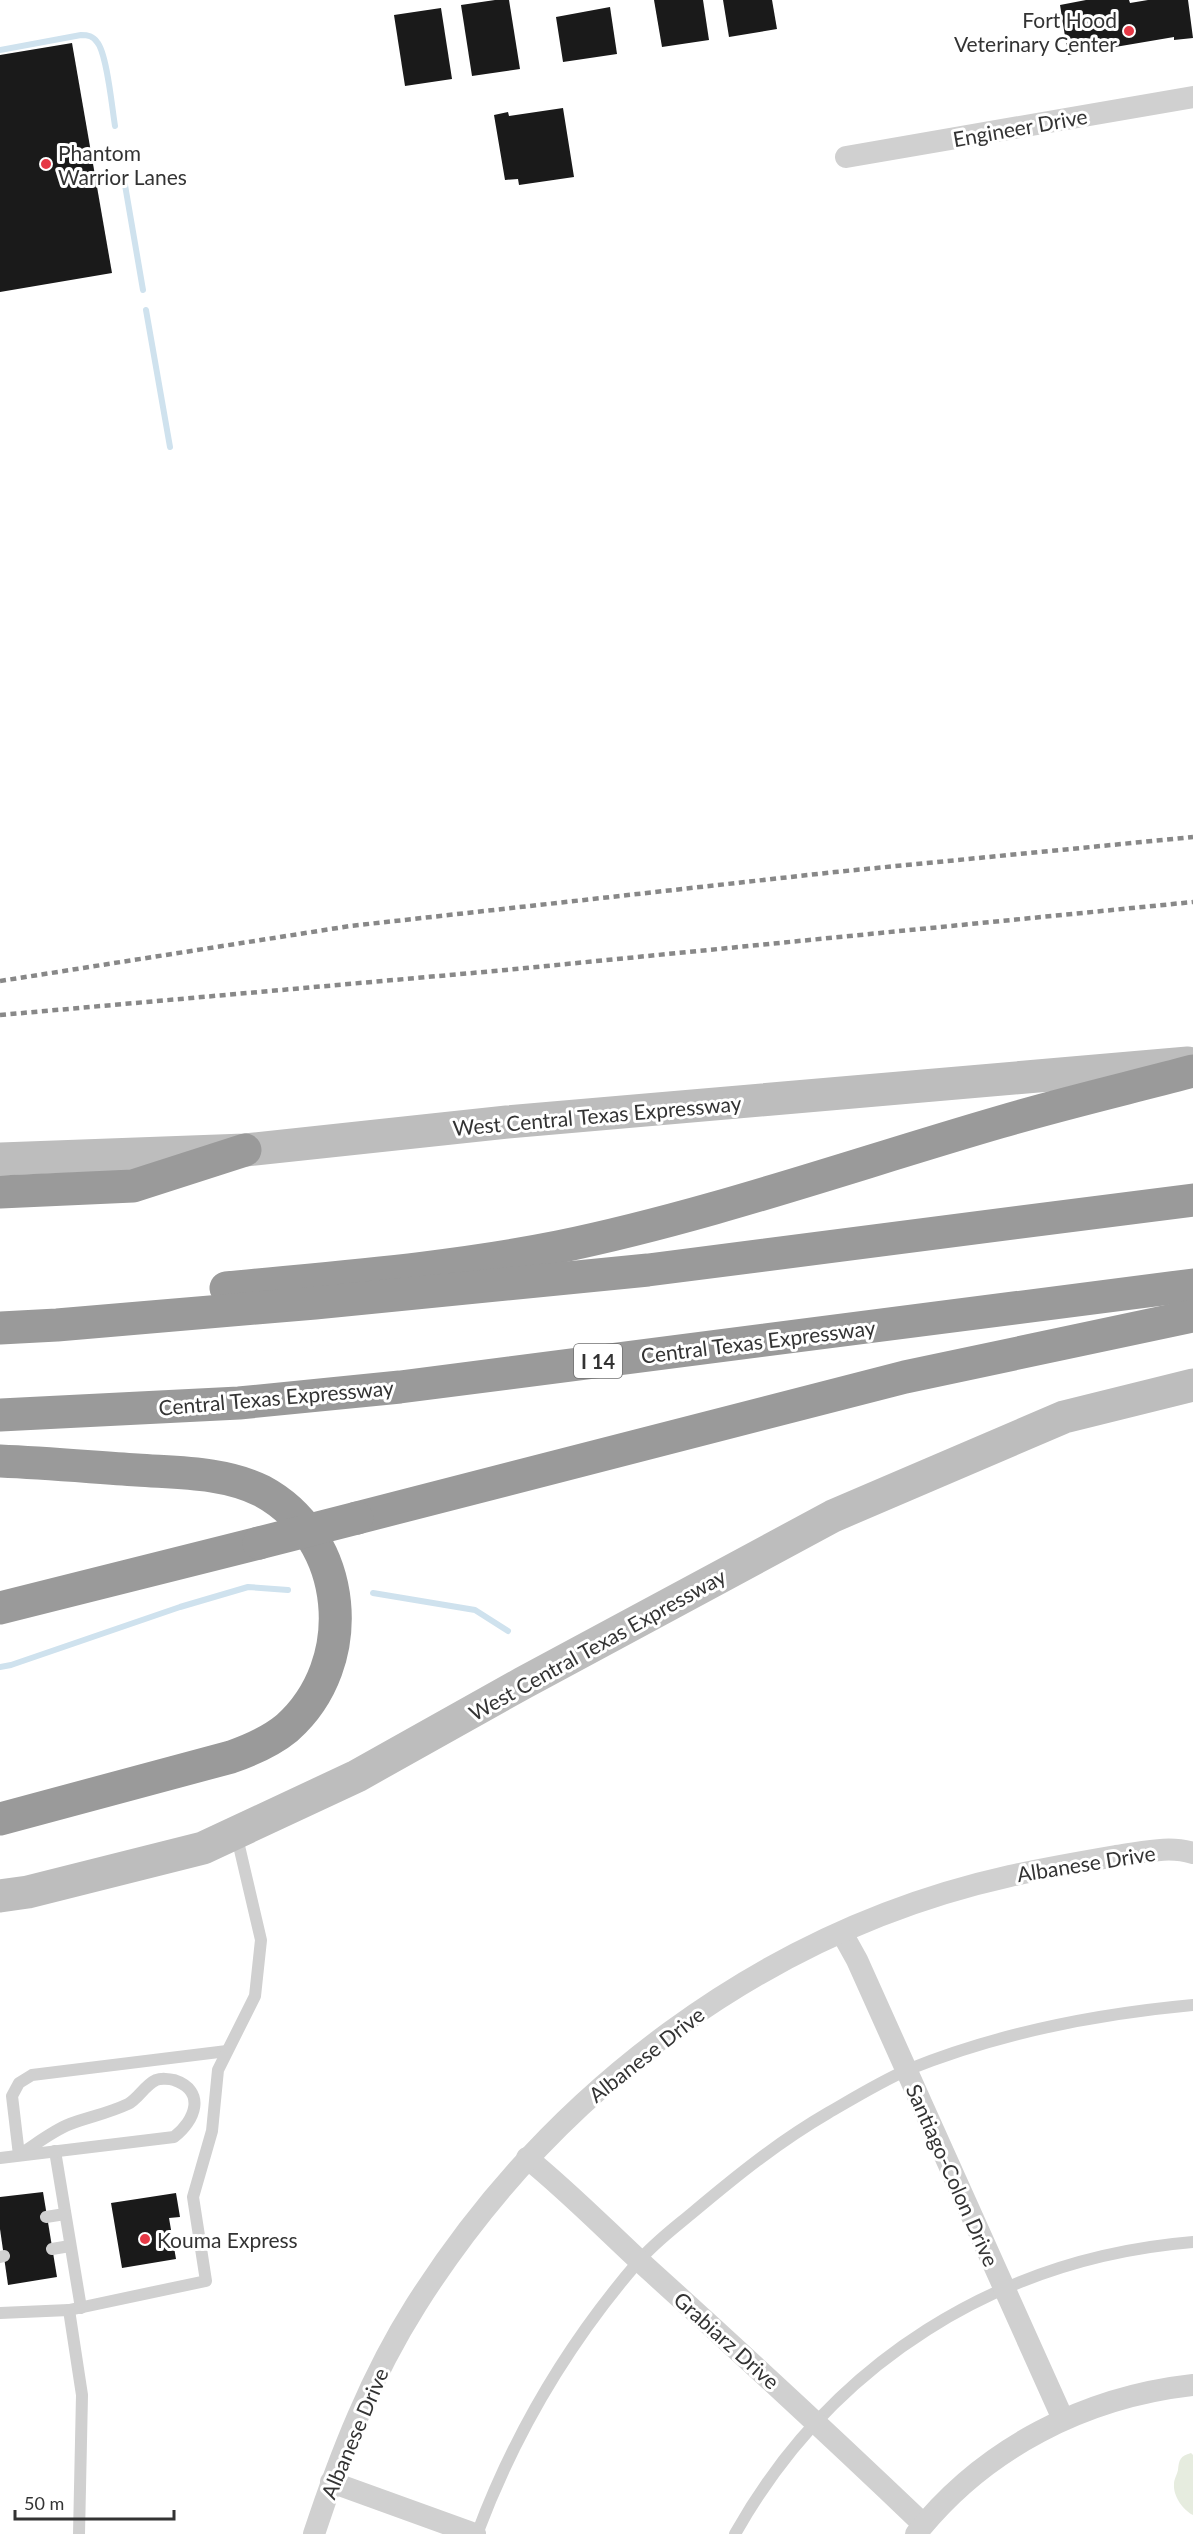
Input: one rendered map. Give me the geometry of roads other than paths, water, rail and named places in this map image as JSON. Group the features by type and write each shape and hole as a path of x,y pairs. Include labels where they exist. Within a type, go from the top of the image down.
{"highway":[{"path":"57,1325 150,1295 449,1267 557,1247 674,1221 1000,1122 1193,1071"},
{"path":"0,1192 133,1186 245,1150"},
{"path":"0,1328 57,1325 648,1270 1193,1200"},
{"name":"Central Texas Expressway","path":"0,1415 239,1403 400,1387 1193,1285"},
{"path":"0,1608 905,1377 1193,1316"},
{"path":"0,1461 199,1474 232,1480 261,1491 284,1506 303,1525 317,1545 329,1570 336,1598 336,1627 331,1660 321,1683 305,1708 286,1728 260,1746 231,1757 0,1819"}],"main road":[{"name":"West Central Texas Expressway","path":"0,1159 245,1150 507,1122 1193,1063"},
{"name":"West Central Texas Expressway","path":"0,1896 28,1892 203,1848 357,1776 523,1683 833,1516 1064,1417 1193,1385"}],"street":[{"name":"Engineer Drive","path":"846,157 1193,97"},
{"name":"Albanese Drive","path":"314,2534 331,2482 360,2409 415,2306 464,2234 527,2158 595,2092 642,2053 692,2015 746,1981 866,1921 964,1886 1058,1865 1143,1852 1170,1850 1193,1853"},
{"name":"Santiago-Colon Drive","path":"842,1933 857,1960 1063,2419"},
{"name":"Grabiarz Drive","path":"527,2158 555,2181 815,2422 920,2529"},
{"path":"920,2529 945,2502 990,2462 1063,2419 1125,2397 1193,2385"},
{"path":"331,2482 476,2534"}],"lane":[{"path":"0,2313 75,2309 206,2281 193,2197 212,2131 218,2070 255,1996 261,1940 236,1832"},
{"path":"476,2534 495,2487 533,2409 588,2326 639,2260 742,2171 790,2135 906,2071 1040,2027 1128,2011 1193,2005"},
{"path":"18,2155 12,2096 19,2083 32,2075 227,2051"},
{"path":"0,2158 174,2137 186,2128 192,2118 195,2104 192,2093 183,2084 171,2079 156,2080 130,2103 68,2124 18,2155"},
{"path":"55,2151 70,2246 82,2395 79,2534"},
{"path":"46,2217 65,2214"},
{"path":"735,2534 753,2502 815,2422 845,2392 891,2353 947,2317 1005,2289 1052,2270 1107,2254 1193,2242"},
{"path":"52,2248 70,2246"}],"waterway":[{"path":"0,50 81,35 92,37 101,48 104,57 115,126"},
{"path":"125,185 143,290"},
{"path":"146,310 170,447"},
{"path":"0,1667 180,1607 248,1587 288,1590"},
{"path":"373,1593 475,1610 508,1631"}],"railway":[{"path":"0,981 350,926 835,872 1193,837"},
{"path":"0,1015 506,970 1193,902"}],"place":[{"name":"Fort Hood Veterinary Center","path":"1129,31"},
{"name":"Phantom Warrior Lanes","path":"46,164"},
{"name":"Kouma Express","path":"145,2239"}]}
